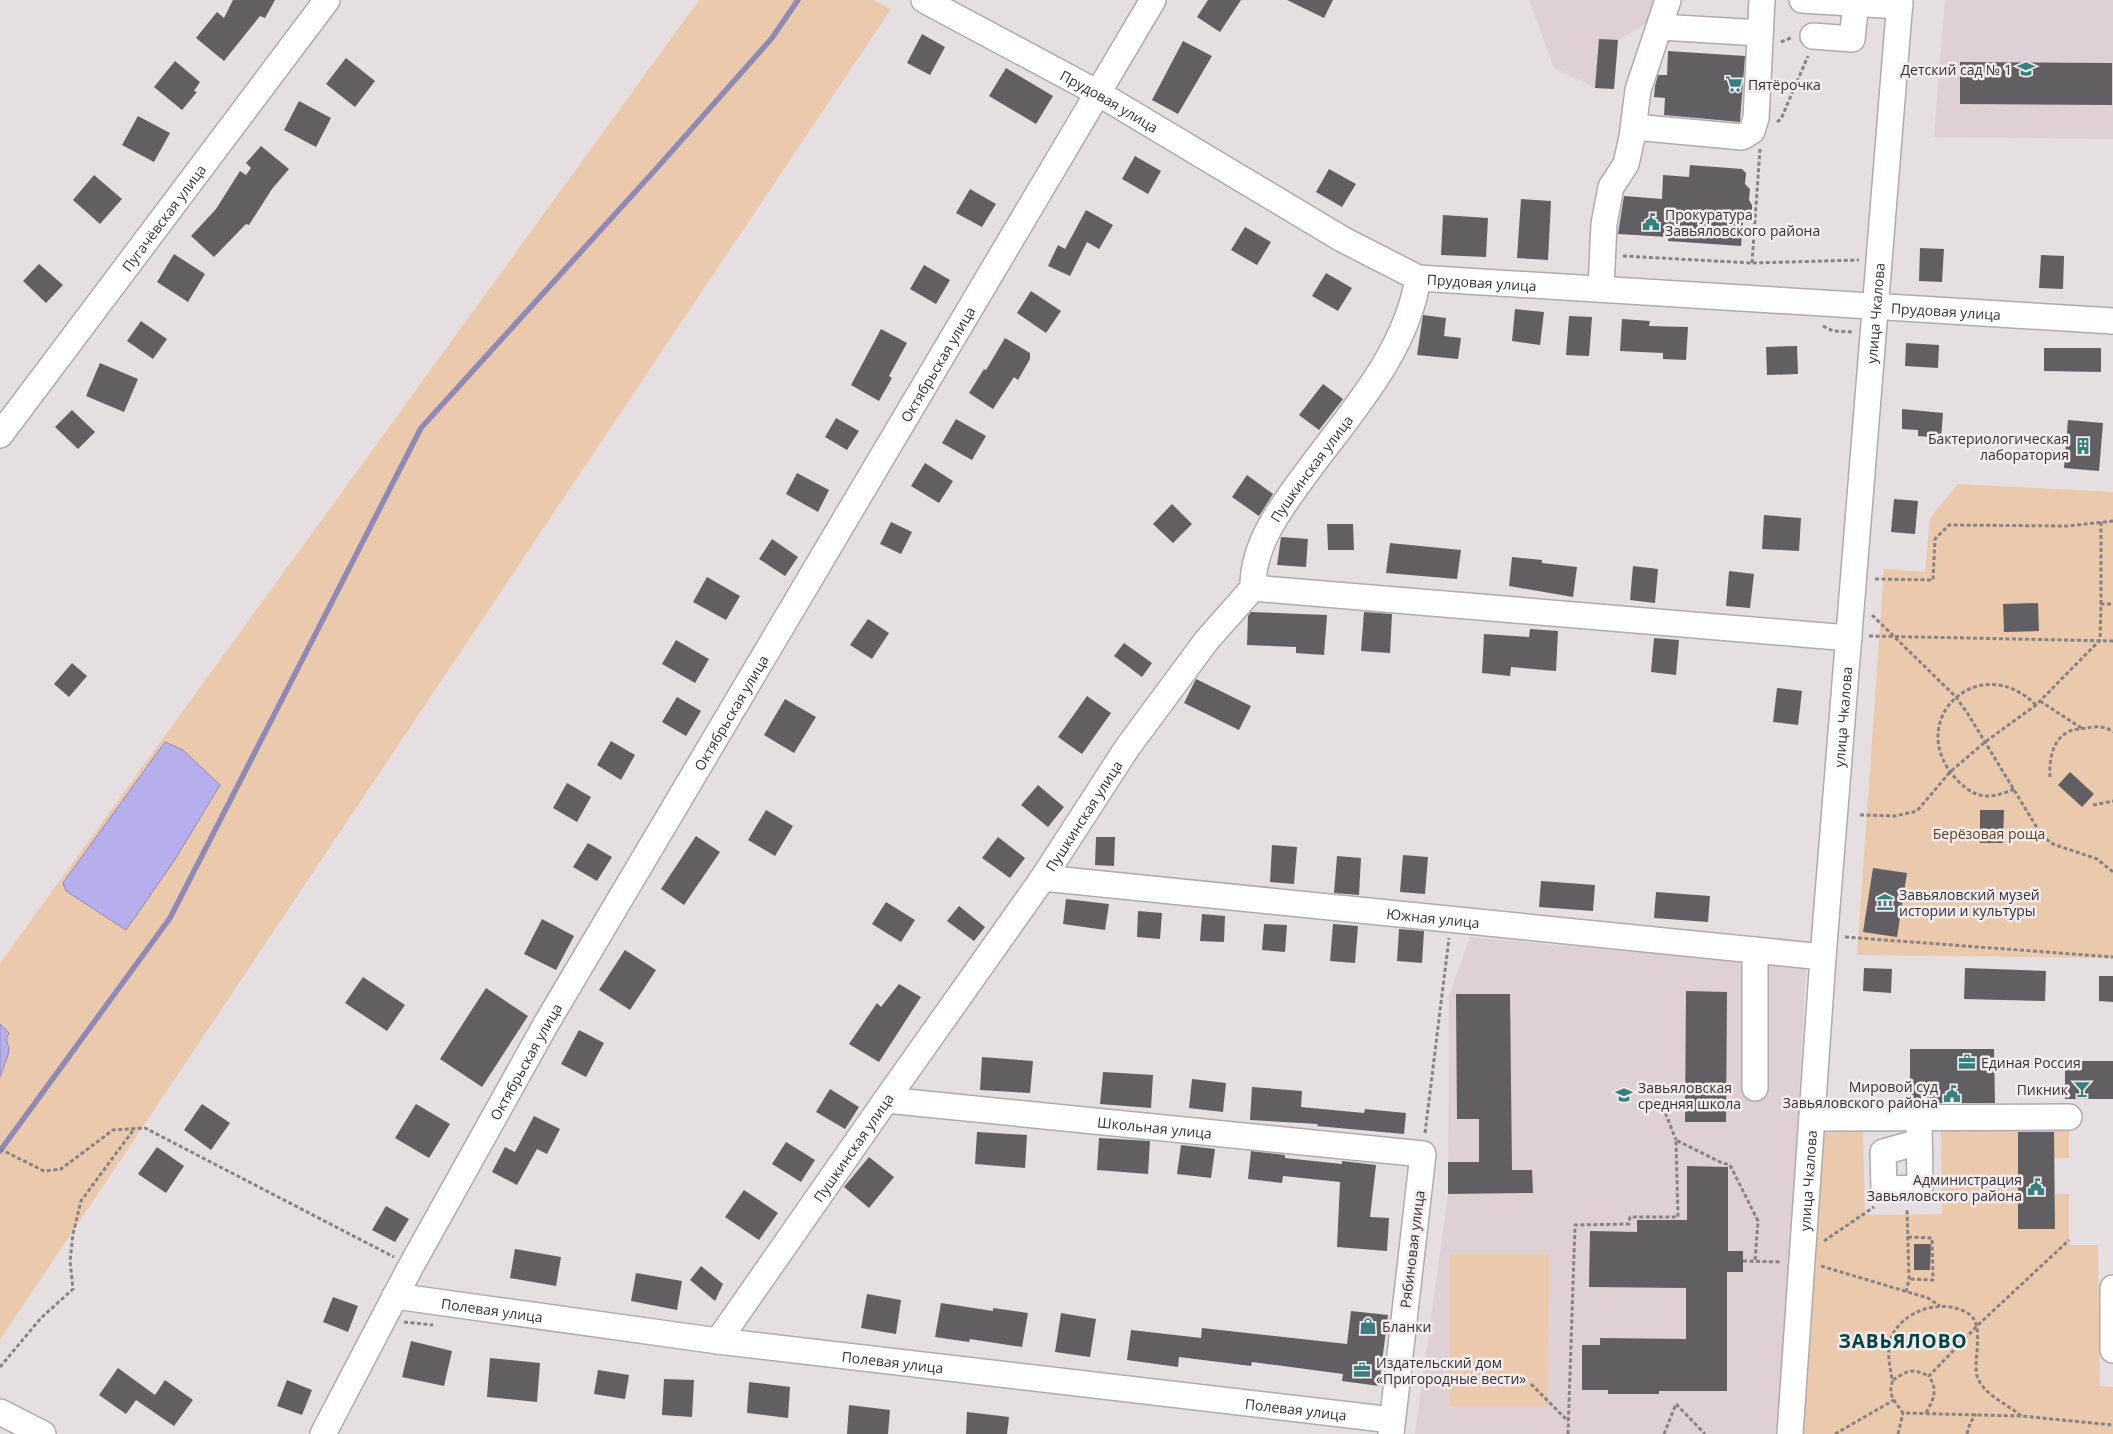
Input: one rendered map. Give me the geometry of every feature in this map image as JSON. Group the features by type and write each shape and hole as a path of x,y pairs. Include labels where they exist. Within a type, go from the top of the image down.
{"street":[{"name":"Пугачёвская улица","path":"0,435 326,0"},
{"name":"Прудовая улица","path":"924,0 1098,93 1342,239 1418,278 2113,321"},
{"name":"Октябрьская улица","path":"323,1434 411,1266 546,1024 1153,0"},
{"path":"1601,290 1604,224 1611,186 1626,164 1634,127 1638,90 1668,0"},
{"path":"1634,127 1742,137 1757,133 1756,118 1762,0"},
{"path":"1802,0 1900,3"},
{"path":"1813,36 1852,39 1856,3"},
{"name":"улица Чкалова","path":"1790,1434 1823,957 1859,637 1875,306 1900,3"},
{"path":"1660,27 1760,42"},
{"name":"Пушкинская улица","path":"718,1341 1043,878 1127,748 1208,640 1253,588 1252,573 1257,553 1281,508 1364,396 1401,335 1418,278"},
{"path":"1253,588 1859,637"},
{"name":"Южная улица","path":"1043,878 1823,957"},
{"path":"1755,950 1755,1088"},
{"name":"Школьная улица","path":"886,1100 1422,1154"},
{"path":"1919,1117 1920,1188 1895,1189 1883,1152 1919,1142"},
{"path":"1812,1118 2069,1117"},
{"name":"Рябиновая улица","path":"1391,1427 1422,1154"},
{"path":"2113,1288 2113,1350"},
{"name":"Полевая улица","path":"395,1296 718,1341 1391,1427"},
{"path":"0,1412 43,1434"}],"path":[{"path":"1752,264 1757,133 1781,119 1813,45 1813,36 1800,34 1760,42"},
{"path":"1603,255 1752,264 1879,260"},
{"path":"1872,579 1933,580 1935,539 1949,525 2068,526 2113,521"},
{"path":"1860,815 1894,816 1918,811 1950,772 1985,742 2036,705 2100,640 2102,604 2101,522"},
{"path":"2102,604 2113,604"},
{"path":"1870,614 1956,697 2042,836 2053,844 2097,859 2113,872"},
{"path":"1859,637 2113,641"},
{"path":"2014,789 1997,796 1982,796 1966,788 1946,769 1939,752 1938,730 1947,708 1956,697 1968,689 1985,684 1999,684 2013,688 2026,695 2036,705"},
{"path":"2040,701 2083,728"},
{"path":"2050,777 2049,765 2055,745 2067,732 2093,726 2109,728 2113,732"},
{"path":"2093,806 2113,801"},
{"path":"1422,1154 1452,920"},
{"path":"1568,1434 1575,1225 1629,1224 1630,1217 1678,1217 1676,1140 1662,1107"},
{"path":"0,1367 41,1318 74,1289 70,1262 73,1234 81,1201 134,1128"},
{"path":"0,1149 44,1171 61,1169 113,1130 145,1128 411,1266"},
{"path":"1676,1140 1730,1165 1758,1221 1755,1262"},
{"path":"1819,1244 1876,1206 1895,1189 1908,1237 1909,1279 1906,1292"},
{"path":"1908,1237 1932,1238 1933,1280 1909,1279"},
{"path":"1929,1376 1978,1325 2069,1240"},
{"path":"1818,1266 1928,1298 1941,1307"},
{"path":"1898,1434 1903,1413 1890,1391 1892,1380 1890,1371 1890,1341 1902,1322 1933,1306 1953,1308 1971,1315 1978,1325 1978,1376 1987,1391 2022,1416"},
{"path":"1892,1380 1906,1371 1916,1370 1929,1376 1935,1386 1935,1397 1926,1413"},
{"path":"1531,1384 1569,1421"},
{"path":"1835,1434 1894,1400"},
{"path":"1664,1434 1676,1404 1705,1434"},
{"path":"1903,1413 2022,1416 2113,1425"},
{"path":"1967,1434 1970,1423 1976,1414"}],"shaded area":[{"path":"1529,0 1655,0 1652,20 1618,40 1614,89 1595,88 1554,68"},
{"name":"Детский сад № 1","path":"1945,0 2113,0 2113,139 1934,137"},
{"path":"165,742 183,750 220,785 174,861 126,930 66,891 63,883"},
{"name":"Завьяловская средняя школа","path":"1470,937 1806,968 1781,1434 1415,1434 1448,1194 1449,996"},
{"path":"0,1024 9,1033 6,1039 9,1048 0,1077"}],"green space":[{"path":"699,0 873,0 891,9 0,1340 0,963"},
{"name":"Берёзовая роща","path":"1958,484 2113,492 2113,958 1857,955 1884,569 1925,572 1930,518"},
{"path":"2069,1128 2069,1158 2054,1158 2054,1132 2018,1132 2018,1229 2055,1229 2055,1194 2069,1194 2069,1245 2098,1245 2100,1386 2113,1387 2113,1434 1798,1434 1817,1133 1863,1131 1865,1215 1942,1214 1941,1129"},
{"path":"1450,1254 1549,1254 1548,1406 1450,1406"}],"building":[{"path":"233,0 275,0 265,18 260,16 224,61 196,38 217,12 224,18"},
{"path":"1208,0 1241,0 1220,32 1197,17"},
{"path":"1287,0 1333,0 1324,18"},
{"path":"922,34 945,47 930,75 907,63"},
{"path":"1599,39 1618,40 1614,89 1595,88"},
{"path":"1183,41 1212,56 1178,114 1152,100"},
{"path":"1668,51 1745,56 1740,122 1664,115 1665,98 1654,97 1658,75 1667,75"},
{"path":"346,58 375,81 355,107 326,84"},
{"path":"175,61 200,82 194,91 197,92 182,110 154,87"},
{"path":"1960,62 2112,63 2112,105 1960,104"},
{"path":"1006,68 1053,96 1036,124 989,96"},
{"path":"299,101 331,118 316,147 284,130"},
{"path":"138,116 170,133 154,162 122,145"},
{"path":"261,146 289,169 272,189 249,225 246,224 214,257 191,236 216,209 240,171 246,175 251,168 246,163"},
{"path":"1135,156 1161,171 1148,194 1122,179"},
{"path":"1690,165 1742,169 1746,173 1745,184 1750,189 1749,200 1752,205 1752,213 1743,222 1741,246 1668,241 1668,237 1618,234 1624,196 1662,199 1663,175 1689,177"},
{"path":"1329,169 1356,184 1342,207 1316,192"},
{"path":"94,175 122,199 100,224 73,200"},
{"path":"970,189 996,204 982,227 956,213"},
{"path":"1521,199 1551,201 1548,260 1517,258"},
{"path":"1086,210 1113,225 1099,249 1087,242 1070,276 1048,266 1058,245 1065,249"},
{"path":"1443,215 1488,218 1486,257 1441,255"},
{"path":"1245,227 1271,242 1257,265 1231,250"},
{"path":"1920,248 1944,249 1942,282 1919,281"},
{"path":"174,254 205,274 188,302 157,282"},
{"path":"2041,255 2064,256 2063,289 2039,288"},
{"path":"39,264 63,285 46,303 23,281"},
{"path":"924,265 950,280 936,304 910,289"},
{"path":"1326,273 1352,288 1338,311 1312,296"},
{"path":"1031,291 1061,311 1046,333 1017,313"},
{"path":"1515,309 1544,312 1540,345 1512,341"},
{"path":"1423,315 1446,318 1444,336 1461,338 1458,359 1417,355"},
{"path":"1569,316 1592,317 1589,356 1566,355"},
{"path":"1622,319 1650,321 1649,326 1688,327 1686,360 1663,359 1663,353 1620,351"},
{"path":"141,321 167,339 153,359 127,341"},
{"path":"881,329 907,343 889,376 892,378 879,401 851,385"},
{"path":"1005,338 1030,353 1030,359 1018,380 1014,377 993,409 969,393 984,369 986,370"},
{"path":"1906,343 1939,345 1938,368 1905,366"},
{"path":"1797,346 1798,374 1767,375 1766,347"},
{"path":"2044,348 2101,348 2101,372 2044,371"},
{"path":"100,363 138,379 124,412 86,396"},
{"path":"1323,384 1343,399 1319,430 1299,415"},
{"path":"1902,409 1943,413 1941,438 1918,436 1918,430 1902,429"},
{"path":"72,410 95,432 78,449 55,427"},
{"path":"836,418 859,431 847,450 825,437"},
{"path":"956,419 986,436 972,460 942,443"},
{"name":"Бактериологическая лаборатория","path":"2068,420 2103,423 2099,471 2064,468"},
{"path":"925,463 953,481 939,503 911,486"},
{"path":"797,473 829,490 818,512 786,494"},
{"path":"1247,475 1273,494 1259,516 1232,497"},
{"path":"1894,499 1918,501 1915,534 1891,532"},
{"path":"1172,504 1192,524 1173,543 1153,524"},
{"path":"1764,515 1801,518 1799,551 1762,549"},
{"path":"891,522 912,532 901,554 880,544"},
{"path":"1327,524 1353,524 1354,550 1328,550"},
{"path":"1281,537 1308,539 1306,567 1277,565"},
{"path":"772,539 798,557 785,576 759,559"},
{"path":"1390,543 1461,550 1457,579 1386,573"},
{"path":"1512,557 1542,560 1542,563 1577,567 1573,597 1509,586"},
{"path":"1633,566 1658,569 1655,603 1630,600"},
{"path":"1729,571 1754,574 1750,608 1726,606"},
{"path":"707,577 740,596 726,620 693,602"},
{"path":"2038,603 2039,631 2004,632 2003,604"},
{"path":"1251,612 1327,615 1324,655 1296,653 1296,647 1247,645 1248,616"},
{"path":"1364,612 1392,614 1390,653 1361,651"},
{"path":"868,619 889,633 872,659 850,645"},
{"path":"1530,629 1558,631 1556,671 1511,667 1510,676 1482,673 1484,634 1529,637"},
{"path":"1654,638 1679,640 1676,675 1651,672"},
{"path":"676,640 709,659 695,683 662,664"},
{"path":"1124,643 1152,663 1142,677 1114,656"},
{"path":"72,663 87,676 69,697 54,684"},
{"path":"1196,679 1251,706 1239,730 1184,703"},
{"path":"1777,688 1802,691 1798,725 1773,722"},
{"path":"1087,696 1111,713 1082,754 1058,737"},
{"path":"677,697 701,711 686,736 662,722"},
{"path":"785,699 816,717 794,753 764,735"},
{"path":"611,741 635,755 621,780 597,765"},
{"path":"2070,772 2094,794 2082,807 2058,785"},
{"path":"567,783 591,797 577,822 553,808"},
{"path":"1038,785 1064,807 1048,827 1021,805"},
{"path":"766,810 793,826 775,856 748,840"},
{"path":"1980,810 2004,810 2003,843 1980,843"},
{"path":"696,836 720,852 684,905 661,889"},
{"path":"998,837 1025,858 1010,878 982,858"},
{"path":"1096,837 1115,837 1114,866 1095,865"},
{"path":"588,843 612,857 597,881 573,867"},
{"path":"1272,845 1297,847 1294,884 1270,882"},
{"path":"1403,855 1428,857 1425,894 1400,892"},
{"path":"1337,856 1361,858 1359,895 1334,893"},
{"name":"Завьяловский музей истории и культуры","path":"1873,868 1907,873 1897,937 1863,932"},
{"path":"1541,881 1595,885 1593,911 1539,907"},
{"path":"1656,892 1710,896 1708,922 1654,918"},
{"path":"1066,899 1109,904 1105,930 1063,924"},
{"path":"886,902 915,920 901,942 872,924"},
{"path":"959,906 985,927 974,941 947,921"},
{"path":"1138,911 1162,913 1160,939 1137,937"},
{"path":"1202,914 1225,916 1224,942 1200,941"},
{"path":"542,919 574,936 556,970 524,954"},
{"path":"1264,924 1287,925 1285,952 1262,950"},
{"path":"1333,924 1358,926 1355,963 1330,961"},
{"path":"1399,929 1424,931 1422,963 1397,961"},
{"path":"625,950 656,970 630,1010 599,990"},
{"path":"1864,968 1892,969 1891,993 1863,991"},
{"path":"1965,968 2046,971 2045,1001 1964,999"},
{"path":"2099,976 2113,976 2113,1002 2099,1001"},
{"path":"363,977 405,1005 387,1031 345,1003"},
{"path":"899,984 921,997 879,1062 849,1044 877,1003 881,1007"},
{"path":"486,988 528,1016 482,1087 440,1059"},
{"path":"1686,991 1727,992 1726,1122 1685,1122"},
{"path":"1456,994 1510,994 1512,1170 1532,1170 1533,1193 1448,1194 1448,1162 1479,1162 1479,1119 1457,1119"},
{"path":"579,1030 604,1043 586,1077 561,1064"},
{"path":"1910,1049 1994,1049 1995,1103 1910,1103"},
{"path":"982,1057 1033,1061 1030,1093 980,1090"},
{"path":"2065,1061 2113,1061 2113,1099 2065,1099"},
{"path":"1103,1072 1153,1075 1151,1108 1100,1104"},
{"path":"1192,1079 1226,1083 1223,1112 1189,1108"},
{"path":"1252,1087 1302,1091 1301,1107 1364,1113 1365,1109 1406,1113 1404,1134 1317,1126 1318,1124 1250,1120"},
{"path":"830,1089 859,1107 845,1129 816,1112"},
{"path":"202,1104 230,1123 211,1150 184,1130"},
{"path":"416,1104 450,1124 429,1158 395,1138"},
{"path":"534,1116 560,1129 547,1154 537,1149 517,1185 492,1172 505,1147 515,1152"},
{"path":"977,1132 1027,1135 1025,1168 975,1164"},
{"name":"Администрация Завьяловского района","path":"2018,1132 2054,1132 2055,1229 2018,1229"},
{"path":"1099,1138 1150,1141 1148,1174 1097,1170"},
{"path":"786,1142 815,1160 801,1182 772,1164"},
{"path":"1181,1145 1215,1149 1211,1178 1177,1174"},
{"path":"157,1147 184,1166 166,1193 138,1174"},
{"path":"1251,1151 1285,1155 1285,1158 1342,1164 1342,1161 1376,1165 1370,1217 1389,1218 1387,1251 1337,1247 1340,1182 1283,1176 1282,1183 1248,1179"},
{"path":"869,1157 894,1177 869,1208 844,1187"},
{"path":"1687,1166 1728,1167 1728,1251 1743,1251 1743,1272 1727,1272 1727,1391 1659,1391 1659,1394 1608,1394 1608,1390 1582,1390 1582,1345 1600,1345 1600,1338 1686,1339 1686,1288 1589,1287 1590,1231 1637,1232 1637,1220 1687,1220"},
{"path":"744,1190 778,1213 759,1240 725,1217"},
{"path":"386,1206 409,1219 395,1242 372,1230"},
{"path":"1914,1244 1931,1244 1930,1270 1914,1270"},
{"path":"515,1249 561,1257 556,1286 510,1278"},
{"path":"701,1266 723,1284 715,1301 690,1280"},
{"path":"636,1273 682,1281 677,1310 631,1301"},
{"path":"867,1294 901,1300 896,1334 861,1328"},
{"path":"333,1297 358,1306 348,1332 323,1322"},
{"path":"941,1303 993,1311 993,1308 1028,1313 1022,1347 970,1339 969,1342 935,1337"},
{"path":"1351,1311 1388,1315 1379,1386 1342,1381 1343,1374 1252,1362 1251,1366 1179,1357 1178,1367 1127,1360 1131,1330 1201,1338 1202,1328 1347,1344"},
{"path":"1061,1313 1096,1319 1090,1357 1055,1352"},
{"path":"411,1341 452,1351 444,1386 402,1377"},
{"path":"490,1358 540,1363 537,1402 487,1397"},
{"path":"118,1368 155,1395 165,1380 193,1400 174,1426 136,1400 126,1414 99,1395"},
{"path":"598,1370 629,1375 625,1399 594,1394"},
{"path":"664,1379 694,1380 692,1417 662,1415"},
{"path":"287,1380 312,1390 302,1415 277,1406"},
{"path":"749,1382 790,1387 788,1418 747,1413"},
{"path":"849,1405 890,1410 888,1434 847,1434"},
{"path":"967,1412 1009,1417 1007,1434 966,1434"}],"waterway":[{"path":"0,1151 170,918 421,428 772,38 798,0"}],"place":[{"name":"Детский сад № 1","path":"2026,69"},
{"name":"Пятёрочка","path":"1734,84"},
{"name":"Прокуратура Завьяловского района","path":"1651,222"},
{"name":"Бактериологическая лаборатория","path":"2083,446"},
{"name":"Завьяловский музей истории и культуры","path":"1885,902"},
{"name":"Единая Россия","path":"1967,1062"},
{"name":"Пикник","path":"2082,1089"},
{"name":"Мировой суд Завьяловского района","path":"1952,1094"},
{"name":"Завьяловская средняя школа","path":"1624,1095"},
{"name":"Администрация Завьяловского района","path":"2036,1187"},
{"name":"Бланки","path":"1368,1326"},
{"name":"Издательский дом «Пригородные вести»","path":"1362,1370"}],"district":[{"name":"ЗАВЬЯЛОВО","path":"1903,1341"}]}
